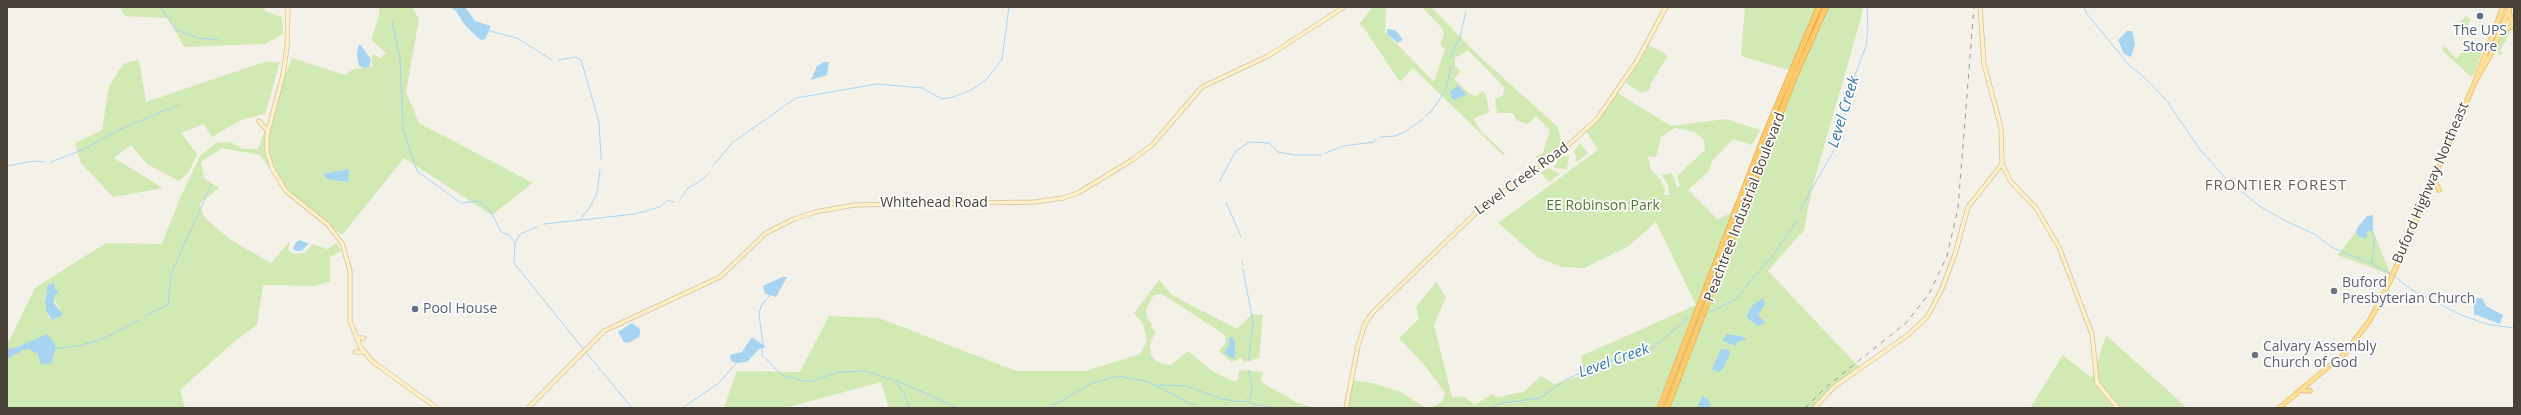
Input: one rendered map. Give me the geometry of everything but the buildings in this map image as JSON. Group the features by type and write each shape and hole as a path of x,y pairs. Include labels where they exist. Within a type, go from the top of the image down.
{"highway":[{"name":"Peachtree Industrial Boulevard","path":"1660,408 1731,220 1819,7"},
{"name":"Peachtree Industrial Boulevard","path":"1667,408 1782,109 1826,7"}],"main road":[{"path":"2475,82 2503,7"},
{"path":"2475,82 2491,53 2510,9"},
{"path":"2499,33 2513,26 2510,9"},
{"name":"Buford Highway Northeast","path":"2278,408 2344,353 2370,320 2390,280 2475,82"},
{"path":"2434,178 2439,190"},
{"path":"2300,390 2310,391"}],"street":[{"path":"288,7 287,47 283,75 267,130 268,155 278,180 290,195 328,224 344,247 350,271 349,317 356,338 365,352 378,365 437,408"},
{"name":"Whitehead Road","path":"528,408 593,344 604,331 720,277 766,233 794,219 815,212 871,204 980,204 1053,200 1078,193 1132,160 1152,144 1195,94 1206,84 1268,56 1344,7"},
{"name":"Level Creek Road","path":"1346,408 1358,346 1365,324 1374,312 1483,206 1564,149 1598,119 1637,61 1666,7"},
{"path":"1980,7 1984,64 2001,128 2002,164 2011,182 2036,208 2059,247 2092,334 2097,383 2118,408"},
{"path":"259,121 267,130"},
{"path":"1814,408 1835,386 1908,335 1927,317 1941,291 1955,254 1968,207 2002,164"},
{"path":"356,338 364,338"},
{"path":"355,352 365,352"}],"green space":[{"path":"120,7 264,7 265,11 282,17 283,34 265,44 184,47 168,18 125,16"},
{"path":"379,7 412,7 419,19 406,92 419,123 533,183 492,215 404,158 342,235 287,192 260,155 222,148 201,162 204,178 219,188 199,204 205,218 231,240 271,263 290,241 288,250 293,254 304,253 313,244 327,249 337,243 341,251 330,257 330,281 315,286 263,285 257,325 234,342 180,390 185,408 7,408 7,345 35,288 106,243 162,244 180,198 200,156 216,143 231,142 242,149 258,149 292,58 345,75 354,69 372,67 372,54 381,58 386,53 371,40 379,16","holes":["349,169 347,182 328,179 324,174","55,285 53,298 60,310 50,319 46,311 45,296"]},
{"path":"1373,7 1386,7 1385,32 1433,81 1445,49 1440,44 1444,35 1442,28 1422,7 1431,7 1479,56 1558,127 1562,145 1537,160 1535,157 1543,153 1550,130 1536,116 1528,124 1517,121 1513,113 1497,113 1495,99 1502,96 1505,88 1468,50 1455,58 1455,66 1461,71 1454,79 1470,94 1476,96 1483,91 1486,95 1489,112 1473,119 1481,131 1505,154 1504,156 1413,68 1400,82 1364,28 1359,24"},
{"name":"EE Robinson Park","path":"1745,7 1863,7 1812,188 1804,230 1768,271 1860,368 1833,385 1811,408 1431,408 1443,401 1445,393 1425,366 1399,338 1419,319 1416,307 1436,282 1446,297 1434,325 1452,397 1463,396 1475,405 1491,394 1498,397 1523,392 1541,376 1554,384 1584,375 1581,356 1696,305 1656,222 1629,246 1584,268 1562,267 1537,257 1498,223 1598,150 1585,129 1601,115 1616,92 1671,126 1726,119 1760,130 1752,145 1733,139 1713,160 1708,172 1688,190 1717,219 1730,214 1735,202 1748,206 1760,169 1799,73 1741,56","holes":["1675,128 1695,132 1704,140 1705,150 1677,176 1680,187 1677,187 1672,173 1662,175 1668,185 1669,195 1664,195 1665,189 1660,179 1651,170 1648,156 1656,157 1661,137"]},
{"path":"2464,15 2471,20 2464,30 2471,36 2469,38 2456,26 2465,17"},
{"path":"2512,28 2500,51 2503,54 2500,55 2496,50 2503,31"},
{"path":"2469,44 2482,52 2474,75 2471,77 2442,50 2445,46 2456,59"},
{"path":"1649,45 1667,55 1667,61 1665,60 1650,85 1651,89 1641,93 1626,83"},
{"path":"139,60 146,102 264,62 280,62 265,114 241,120 212,137 204,124 181,133 197,154 189,172 179,181 147,164 131,145 114,158 163,188 113,197 81,163 75,143 102,130 109,86 124,63"},
{"path":"1580,143 1588,153 1577,162 1574,151"},
{"path":"1569,155 1567,169 1554,168 1559,158"},
{"path":"1549,168 1560,174 1549,182 1540,172"},
{"path":"2367,217 2391,275 2338,255"},
{"path":"1159,280 1172,295 1237,329 1252,314 1263,315 1259,358 1244,362 1241,358 1231,362 1219,351 1226,343 1225,335 1162,294 1154,295 1146,309 1147,318 1152,324 1151,327 1156,332 1151,340 1150,347 1151,355 1156,361 1171,365 1188,351 1212,371 1233,381 1238,380 1239,370 1263,372 1261,379 1264,384 1298,403 1315,408 889,408 881,382 785,408 724,408 737,371 800,372 829,316 879,318 1016,371 1086,371 1140,354 1147,341 1143,324 1134,313"},
{"path":"2106,335 2187,408 2030,408 2063,355 2092,378"},
{"path":"1349,380 1372,383 1399,391 1426,408 1344,407"}],"water":[{"path":"450,7 465,7 475,21 491,26 485,39 481,40 476,36 464,24 456,11"},
{"path":"1387,29 1395,30 1403,39 1398,43 1387,34"},
{"path":"2127,31 2132,31 2135,44 2131,57 2124,54 2118,40"},
{"path":"361,45 371,60 369,67 365,68 359,66 357,55 358,46"},
{"path":"824,62 829,62 827,75 811,80 817,66"},
{"path":"1458,85 1466,95 1454,100 1451,97 1450,92"},
{"path":"349,169 348,182 327,179 323,174"},
{"path":"2373,215 2373,231 2367,231 2367,238 2359,237 2356,232 2357,228 2367,216"},
{"path":"300,240 309,244 301,251 296,251 293,249 296,242"},
{"path":"782,277 787,277 776,297 765,294 763,286"},
{"path":"54,283 55,289 59,293 54,296 54,303 63,315 52,320 46,311 45,301 48,285"},
{"path":"1763,298 1765,304 1758,315 1765,323 1758,326 1747,318 1747,314 1753,305"},
{"path":"2477,298 2482,298 2486,306 2503,315 2500,324 2474,314 2474,300"},
{"path":"632,323 640,329 639,337 628,343 624,342 618,332"},
{"path":"47,334 56,346 51,364 41,364 38,354 29,349 23,350 7,359 7,349 15,348"},
{"path":"1727,334 1740,336 1747,339 1738,342 1735,346 1722,340"},
{"path":"752,337 766,347 759,349 747,362 737,363 731,361 730,355 742,352"},
{"path":"1232,337 1235,342 1235,358 1231,358 1224,352 1229,346 1229,338"},
{"path":"1721,349 1728,349 1730,354 1722,370 1718,372 1712,369"},
{"path":"1702,396 1709,400 1711,408 1697,408"}],"waterway":[{"path":"160,7 176,30 198,38 219,40"},
{"path":"712,167 733,142 796,98 877,84 922,88 942,99 953,97 971,90 987,79 1002,59 1009,7"},
{"name":"Level Creek","path":"1801,211 1802,206 1838,143 1855,75 1866,46 1868,28 1867,7"},
{"path":"2084,7 2087,14 2129,65 2144,77 2166,100 2201,151 2229,182 2261,207 2316,235 2333,248 2372,264 2391,274"},
{"path":"1450,58 1460,37 1466,12"},
{"path":"392,20 400,59 403,130 417,171 461,203 480,201 491,212 501,232 510,236 515,243"},
{"path":"490,31 517,38 552,60"},
{"path":"559,60 575,57 581,60 599,122 601,159"},
{"path":"1425,116 1432,111 1446,89 1451,66"},
{"path":"51,162 82,150 121,129 178,105"},
{"path":"1380,137 1395,136 1405,132 1423,119"},
{"path":"1325,153 1344,146 1374,142 1376,139"},
{"path":"1219,182 1236,151 1250,142 1269,143 1278,152 1295,155 1321,155"},
{"path":"7,166 34,161 44,162"},
{"path":"580,220 590,207 597,193 600,170"},
{"path":"681,198 688,188 702,180 709,173"},
{"path":"145,316 168,305 171,274 211,185"},
{"path":"544,224 635,214 660,207 668,200 674,202"},
{"path":"1226,202 1241,237"},
{"name":"Level Creek","path":"1710,312 1738,298 1749,282 1772,257 1797,220"},
{"path":"537,227 520,234 515,243 514,263 584,350"},
{"path":"2372,231 2375,238 2372,263"},
{"path":"1242,261 1243,265"},
{"path":"1243,269 1253,322 1249,355 1250,361"},
{"path":"2394,276 2412,290 2459,314 2486,324 2514,328"},
{"path":"763,344 759,314 761,306 769,296"},
{"name":"Level Creek","path":"1489,408 1501,403 1540,398 1567,379 1597,365 1649,351 1688,318"},
{"path":"79,346 105,338 139,320"},
{"path":"52,349 77,346"},
{"name":"Level Creek","path":"762,347 762,355 782,375 802,381 812,381 838,372 865,371 900,382 958,408"},
{"path":"586,352 632,408"},
{"name":"Level Creek","path":"682,408 719,383 737,362"},
{"path":"1158,385 1186,386 1222,399 1242,402 1250,398 1252,390 1249,370"},
{"name":"Level Creek","path":"1049,408 1092,383 1118,376 1149,382 1199,408"},
{"path":"896,382 905,395 909,408"},
{"path":"1248,401 1255,405 1276,408"}],"railway":[{"path":"1805,408 1826,387 1906,323 1929,294 1947,256 1958,208 1974,7"}],"place":[{"name":"The UPS Store","path":"2480,16"},
{"name":"Buford Presbyterian Church","path":"2334,291"},
{"name":"Pool House","path":"415,309"},
{"name":"Calvary Assembly Church of God","path":"2255,355"}],"district":[{"name":"FRONTIER FOREST","path":"2276,186"}]}
